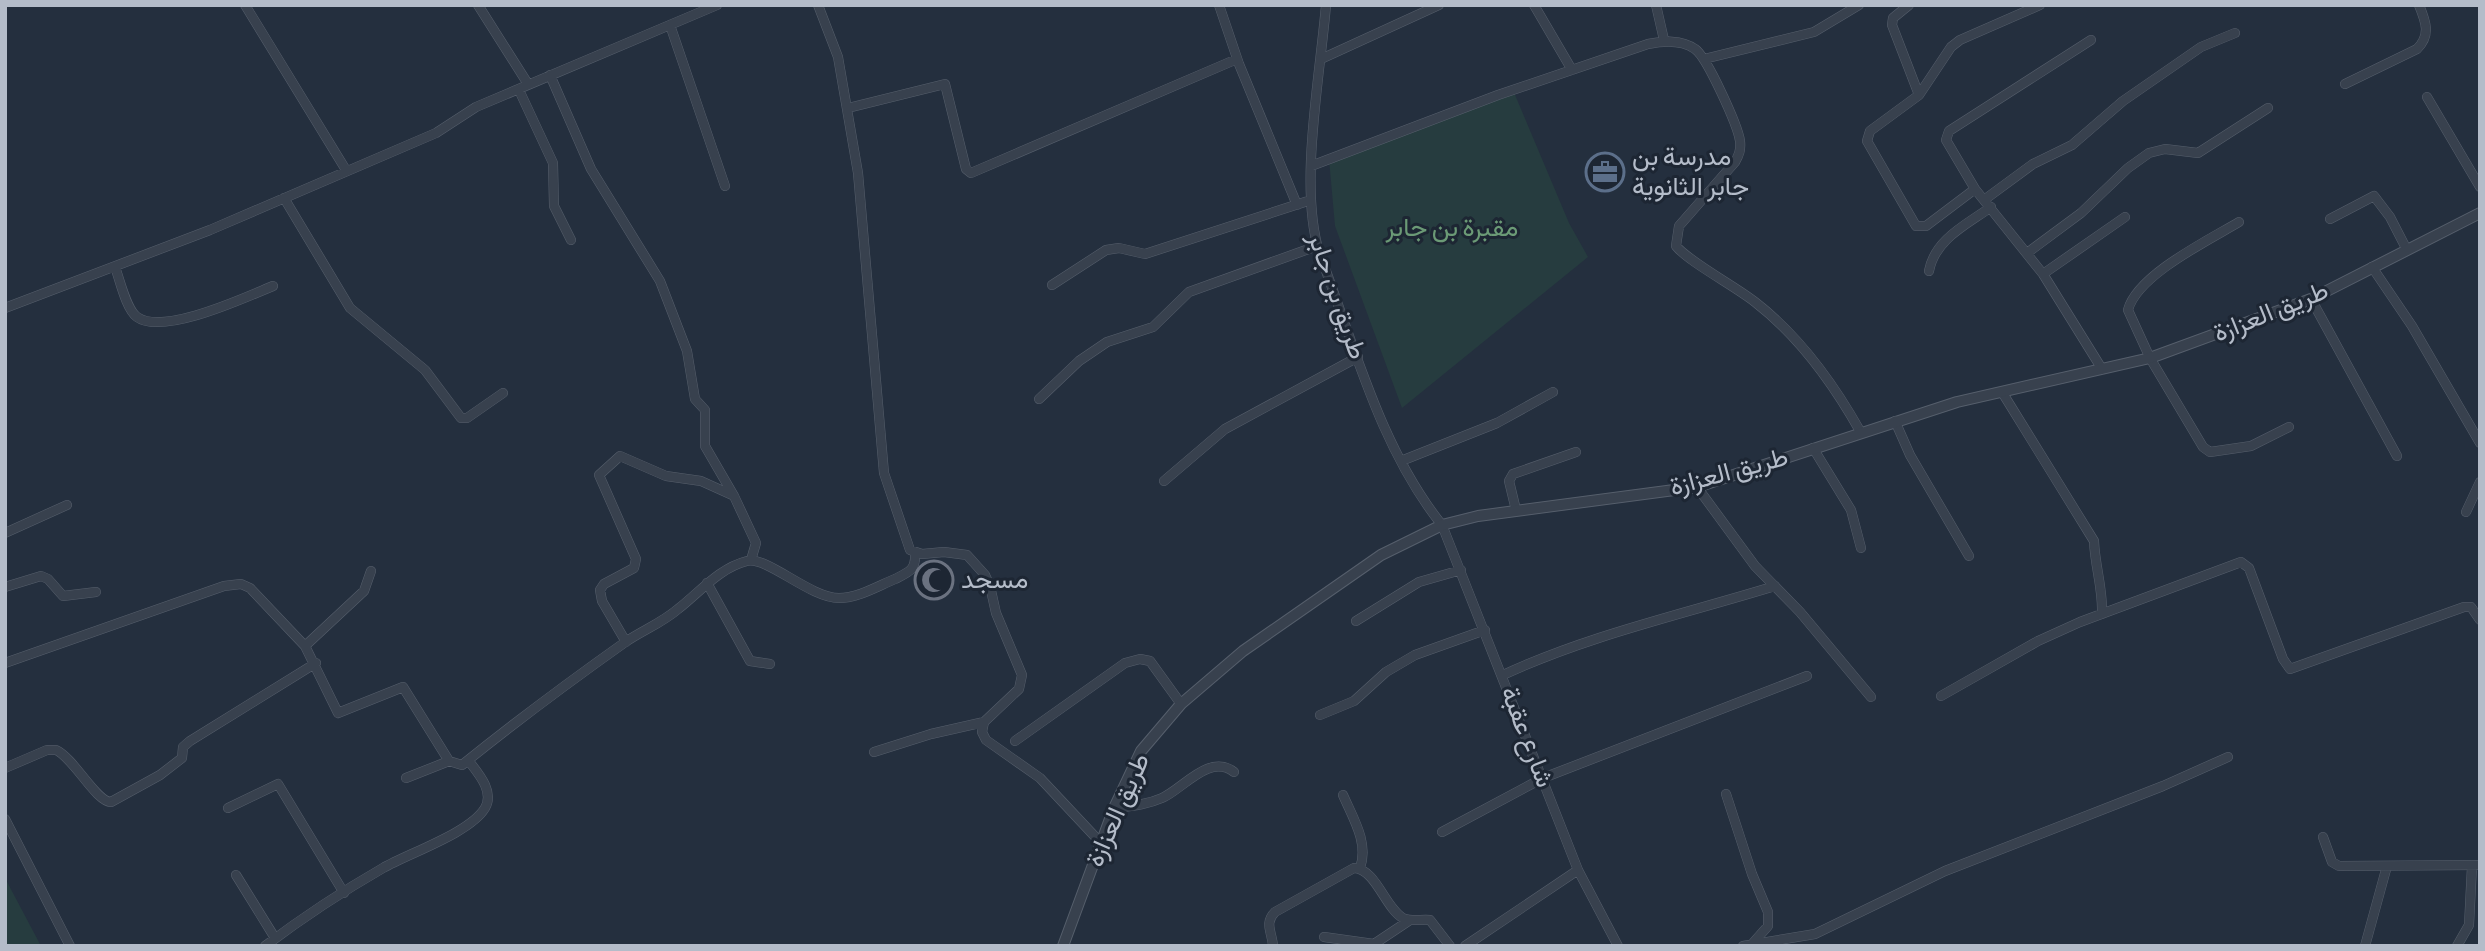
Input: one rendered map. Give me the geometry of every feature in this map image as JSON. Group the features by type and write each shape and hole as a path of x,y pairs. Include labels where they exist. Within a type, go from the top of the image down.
{"street":[{"path":"246,5 346,170"},
{"path":"478,5 523,87 553,163 554,206 571,240"},
{"path":"5,308 115,267 284,198 436,133 476,107 717,5"},
{"path":"818,5 838,57 858,173 884,473 891,500 910,550 915,554 944,552 967,555 985,575 1021,676 1019,689 984,722 874,752"},
{"path":"1219,5 1237,59 1297,205"},
{"name":"طريق بن جابر","path":"1326,5 1311,166 1312,224 1317,246 1358,357 1401,461 1420,497 1443,525"},
{"path":"1321,59 1439,5"},
{"path":"1534,5 1572,71"},
{"path":"1656,5 1664,40"},
{"path":"1704,59 1814,32 1858,5"},
{"path":"1909,5 1894,18 1892,25 1919,95"},
{"path":"1975,189 1926,226 1916,226 1870,148 1867,136 1919,95 1951,47 1960,40 2040,5"},
{"path":"2345,84 2417,49 2423,42 2426,22 2419,5"},
{"path":"670,25 725,186"},
{"path":"1929,271 1932,256 1939,245 2033,164 2072,145 2123,101 2190,54 2218,38 2235,33"},
{"path":"1311,166 1664,40 1695,49 1704,59 1740,139 1740,152 1735,162 1679,226 1676,246 1682,253 1723,277 1758,303 1798,343 1825,374 1860,431"},
{"path":"2091,40 1949,131 1948,145 1975,189 2043,274 2102,369"},
{"path":"848,108 945,84 965,169 971,173 1237,59"},
{"path":"550,75 592,169 660,281 687,351 695,399 705,410 705,446 734,496 756,543 751,560"},
{"path":"2427,97 2480,187"},
{"path":"2027,253 2081,213 2128,168 2149,153 2165,149 2198,153 2268,108"},
{"path":"2330,219 2374,197 2390,217 2407,250"},
{"path":"284,198 353,312 425,370 461,418 467,418 503,393"},
{"path":"1052,285 1106,250 1119,248 1145,254 1311,200"},
{"name":"طريق العزازة","path":"1063,946 1114,808 1141,751 1181,704 1242,651 1381,555 1443,525 1516,510 1696,486 1895,421 2002,392 2150,358 2311,299 2480,213"},
{"path":"2043,274 2126,217"},
{"path":"2238,222 2160,272 2131,300 2131,319 2150,358 2203,447 2210,452 2251,446 2289,427"},
{"path":"1039,399 1079,361 1107,342 1160,323 1177,301 1189,292 1317,246"},
{"path":"115,267 134,314 144,320 190,319 273,286"},
{"path":"2372,267 2412,326 2480,443"},
{"path":"2311,299 2397,456"},
{"path":"1164,481 1225,429 1358,357"},
{"path":"1401,461 1497,423 1553,392"},
{"path":"2002,392 2094,541 2095,561 2103,587 2102,614"},
{"path":"1895,421 1910,455 1969,556"},
{"path":"1813,449 1851,510 1861,548"},
{"path":"1516,510 1509,481 1513,474 1576,452"},
{"path":"626,642 602,601 600,590 604,584 634,568 636,559 598,475 620,456 666,476 701,481 734,496"},
{"path":"2466,512 2480,482"},
{"path":"1696,486 1733,539 1871,697"},
{"path":"5,533 67,505"},
{"name":"شارع عقبة","path":"1443,525 1578,870 1618,946"},
{"path":"405,778 449,761 462,765 626,642 677,610 707,583 751,560 760,561 797,584 838,598 867,592 911,572 915,564 915,554"},
{"path":"1941,696 2038,641 2241,562 2249,568 2283,659 2290,669 2295,670 2390,631 2464,607 2471,607 2480,620"},
{"path":"1356,621 1419,582 1461,570"},
{"path":"305,646 364,591 371,571"},
{"path":"5,587 41,576 48,579 63,596 96,592"},
{"path":"707,583 750,661 770,664"},
{"path":"5,663 233,584 250,588 305,646 316,663 338,713 403,687 449,761"},
{"path":"1503,675 1548,654 1590,640 1775,586"},
{"path":"1320,715 1354,701 1386,672 1415,655 1485,629"},
{"path":"1015,741 1125,663 1140,659 1150,661 1181,704"},
{"path":"5,768 47,750 56,750 77,768 102,800 111,802 160,775 182,758 183,747 190,741 316,663"},
{"path":"1442,832 1543,778 1807,676"},
{"path":"984,722 982,732 991,746 1040,778 1101,843"},
{"path":"1748,944 1794,940 1815,934 1945,871 2228,757"},
{"path":"265,946 406,855 451,833 485,807 488,796 483,780 468,760"},
{"path":"1114,808 1145,804 1165,797 1197,774 1214,766 1228,768 1234,772"},
{"path":"228,808 278,784 344,893"},
{"path":"1343,794 1361,838 1364,855 1360,868"},
{"path":"1726,794 1752,874 1768,912 1768,926 1748,944"},
{"path":"5,819 70,946"},
{"path":"2323,837 2332,862 2339,866 2476,865 2469,925 2457,946"},
{"path":"2365,946 2387,866"},
{"path":"1360,868 1401,917 1430,920 1450,946"},
{"path":"1274,944 1268,928 1269,917 1349,870 1360,868"},
{"path":"1465,946 1578,870"},
{"path":"236,875 275,938"},
{"path":"1324,937 1374,944 1410,920"}],"green space":[{"name":"مقبرة بن جابر","path":"1513,90 1569,223 1588,257 1402,408 1335,226 1329,159"},
{"path":"5,878 41,946 5,946"}],"place":[{"name":"مدرسة بن جابر الثانوية","path":"1605,172"},
{"name":"مسجد","path":"934,580"}]}
